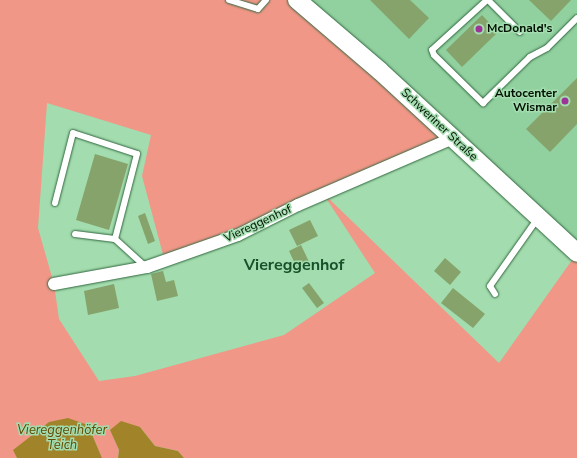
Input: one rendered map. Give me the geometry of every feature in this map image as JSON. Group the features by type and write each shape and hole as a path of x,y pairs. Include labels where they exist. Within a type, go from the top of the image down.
{"main road":[{"name":"Schweriner Straße","path":"297,0 453,138 577,253"}],"street":[{"name":"Viereggenhof","path":"54,284 147,268 238,235 298,205 453,138"}],"lane":[{"path":"229,0 258,9 266,0"},
{"path":"520,32 487,0 455,31 439,41 432,50 434,55 483,103 530,57 540,53 577,18"},
{"path":"55,203 73,133 137,154 115,239"},
{"path":"495,294 490,286 538,218"},
{"path":"76,234 115,239 147,268"}],"shaded area":[{"path":"0,0 300,0 449,139 325,195 499,363 577,253 577,458 184,458 178,451 155,446 140,427 110,430 119,450 118,458 102,458 88,425 49,422 14,450 17,458 0,458","holes":["47,103 151,135 142,176 165,262 324,195 375,273 284,335 135,376 99,381 59,319 54,284 38,228"]},
{"path":"299,0 577,0 577,253"}],"water":[{"name":"Viereggenhöfer Teich","path":"68,418 88,425 102,458 17,458 13,450 49,422"},
{"name":"Viereggenhöfer Teich","path":"121,421 140,427 155,446 178,451 184,458 118,458 119,450 110,430"}],"building":[{"path":"370,0 410,0 429,18 409,39"},
{"path":"529,0 571,0 551,21"},
{"path":"482,15 498,32 462,67 446,50"},
{"name":"Autocenter Wismar","path":"577,78 577,124 550,152 526,129"},
{"path":"95,154 128,164 109,230 76,220"},
{"path":"145,213 155,241 148,244 138,216"},
{"path":"310,220 318,236 297,246 289,230"},
{"path":"301,245 311,266 299,272 289,251"},
{"path":"445,258 461,272 450,285 434,271"},
{"path":"163,271 166,282 174,280 178,296 157,301 151,274"},
{"path":"309,283 324,303 317,308 302,288"},
{"path":"114,284 119,308 88,315 84,291"},
{"path":"453,288 485,314 473,328 441,303"}],"place":[{"name":"McDonald's","path":"479,29"},
{"name":"Autocenter Wismar","path":"565,101"}],"district":[{"name":"Viereggenhof","path":"294,265"}]}
